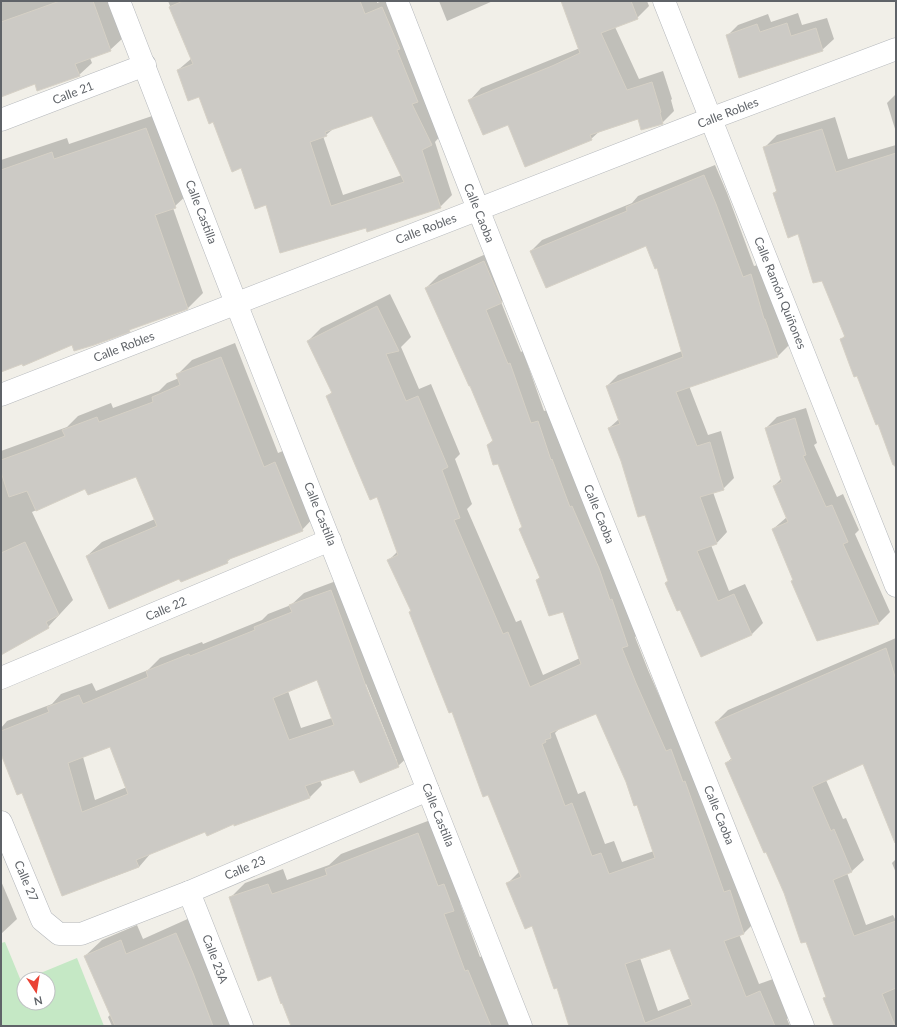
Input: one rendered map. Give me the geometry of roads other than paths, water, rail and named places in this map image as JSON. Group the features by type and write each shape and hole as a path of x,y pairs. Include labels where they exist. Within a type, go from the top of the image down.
{"street":[{"name":"Calle Castilla","path":"119,1 236,303 521,1026"},
{"name":"Calle Caoba","path":"397,1 478,209 803,1026"},
{"name":"Calle Ramón Quiñones","path":"664,1 896,586"},
{"name":"Calle Robles","path":"1,395 710,119 896,49"},
{"name":"Calle 21","path":"1,120 145,65"},
{"name":"Calle 22","path":"1,678 330,540"},
{"name":"Calle 23","path":"59,934 81,934 189,892 428,790"},
{"name":"Calle 27","path":"1,822 42,920 59,934"},
{"name":"Calle 23A","path":"189,892 242,1026"}]}
